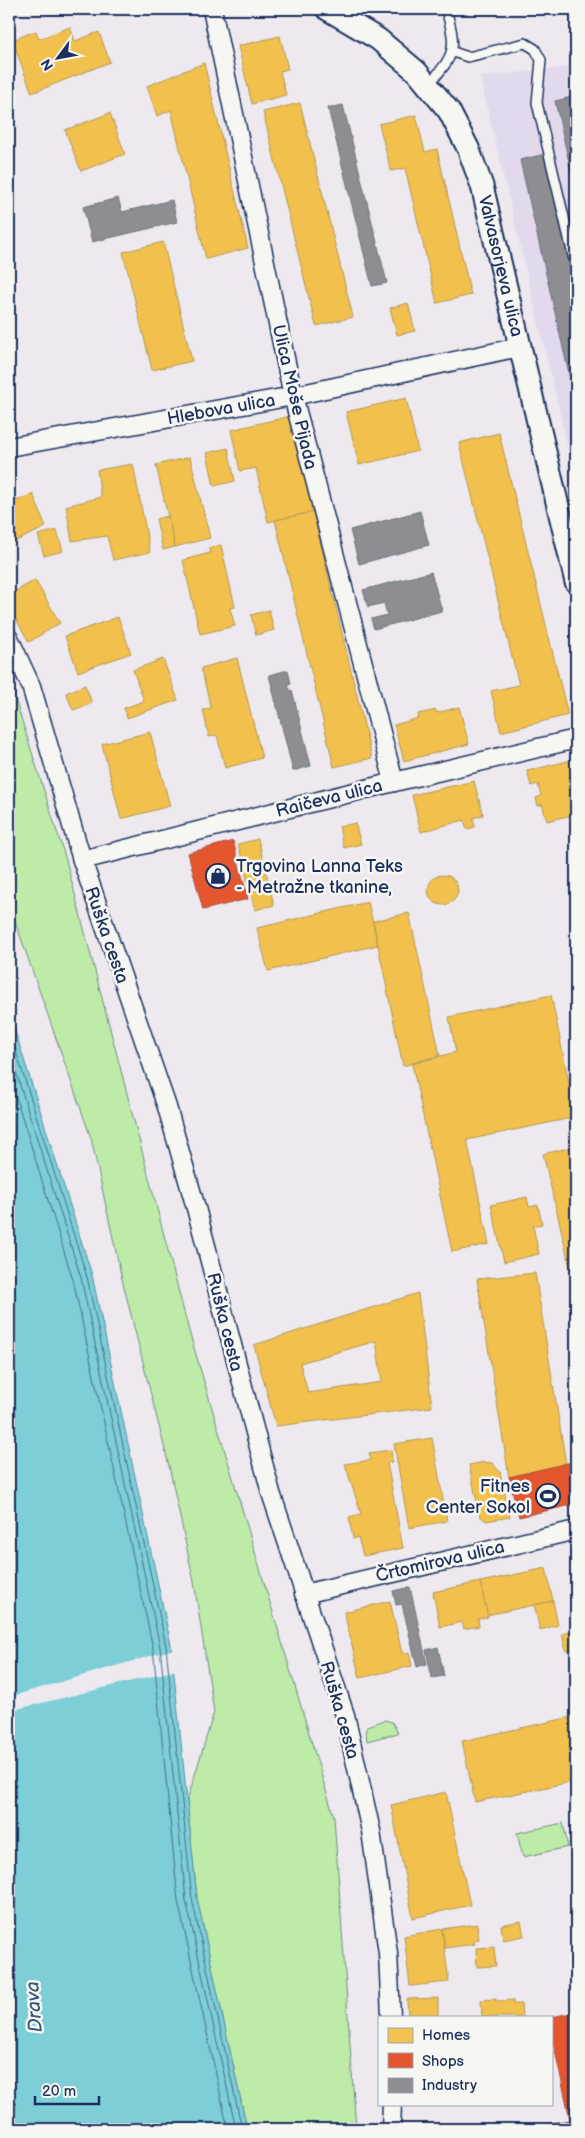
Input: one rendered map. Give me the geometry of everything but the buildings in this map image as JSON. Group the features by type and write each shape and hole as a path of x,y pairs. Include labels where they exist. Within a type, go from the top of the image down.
{"street":[{"name":"Ulica Moše Pijada","path":"212,9 293,396 394,782"},
{"name":"Valvasorjeva ulica","path":"327,9 378,39 416,70 449,111 468,148 482,186 519,347 572,542 576,582"},
{"name":"Hlebova ulica","path":"9,447 293,396 519,347"},
{"name":"Ruška cesta","path":"9,638 31,686 82,860 167,1107 196,1208 271,1493 345,1714 371,1831 388,1953 392,2016"},
{"name":"Raičeva ulica","path":"82,860 394,782 576,739"},
{"name":"Črtomirova ulica","path":"304,1594 576,1530"},
{"path":"391,2129 392,2106"}],"lane":[{"path":"428,85 447,63 453,52 453,38 446,9"},
{"path":"453,52 468,58 525,43 535,48 541,60 537,103 576,268"},
{"path":"550,2129 576,2125"}],"shaded area":[{"path":"576,66 576,481 480,77"}],"green space":[{"path":"9,680 66,860 189,1331 334,1817 356,2129 247,2129 197,1898 187,1801 214,1712 194,1582 169,1466 122,1279 91,1138 9,904"},
{"path":"385,1720 392,1722 398,1733 367,1741 366,1732 368,1726"},
{"path":"563,1823 568,1847 523,1857 517,1833"}],"water":[{"name":"Drava","path":"9,1012 92,1275 171,1645 197,1898 247,2129 9,2129"}],"pier":[{"path":"174,1649 177,1670 9,1711 9,1697"}],"place":[{"name":"Trgovina Lanna Teks - Metražne tkanine,","path":"218,876"},
{"name":"Fitnes Center Sokol","path":"548,1496"}]}
